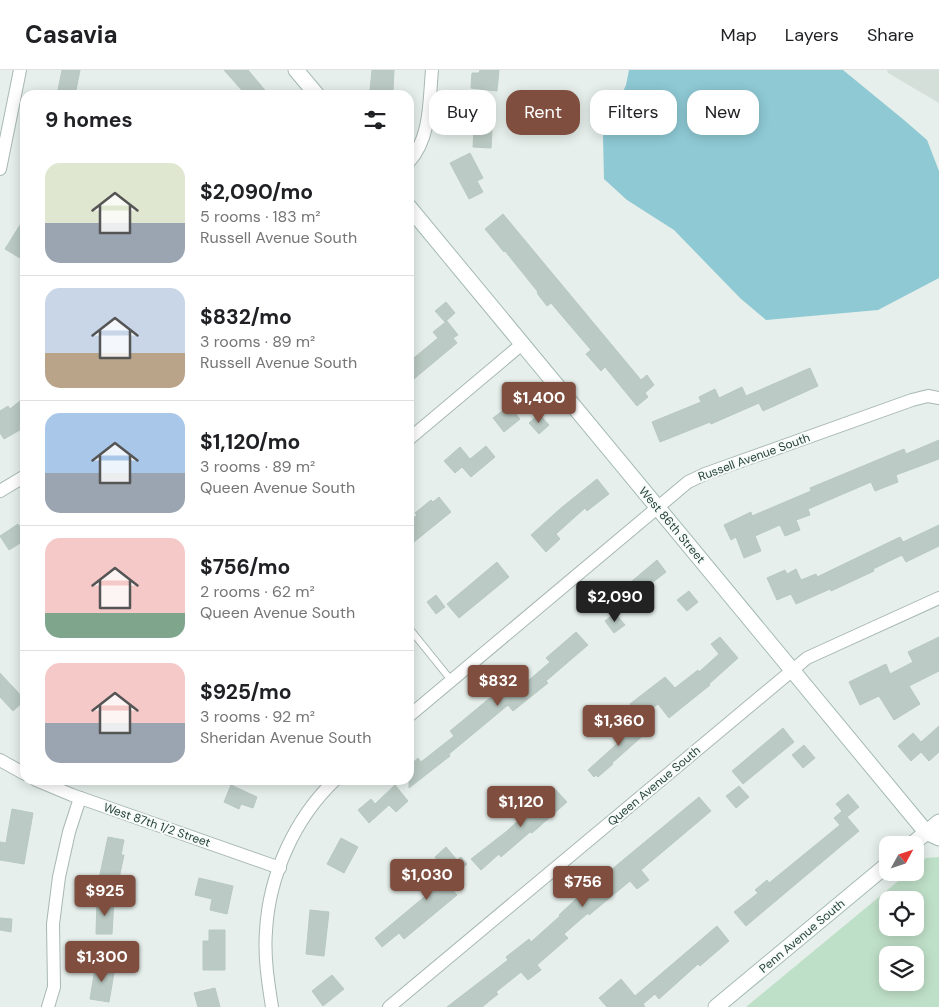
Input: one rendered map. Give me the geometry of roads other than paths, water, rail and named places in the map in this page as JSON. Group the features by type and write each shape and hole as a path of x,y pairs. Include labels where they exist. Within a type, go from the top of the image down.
{"street":[{"path":"0,169 20,70"},
{"path":"296,70 313,90"},
{"path":"414,156 424,140 432,70"},
{"name":"West 86th Street","path":"414,212 792,670 933,835"},
{"path":"414,434 522,344"},
{"name":"Russell Avenue South","path":"414,712 657,506 688,482 705,474 912,400 928,396 939,398"},
{"path":"0,491 20,479"},
{"name":"Queen Avenue South","path":"389,1007 807,658 939,598"},
{"path":"0,760 20,771"},
{"name":"West 87th 1/2 Street","path":"48,785 80,798 280,868"},
{"path":"272,1007 266,970 266,930 272,892 284,855 302,821 329,785"},
{"path":"48,1007 54,987 53,924 58,878 69,832 80,798"},
{"path":"933,835 939,822"},
{"name":"Penn Avenue South","path":"716,1007 879,871"}],"lane":[{"path":"414,634 452,680"}],"water":[{"path":"629,70 843,70 927,140 939,171 939,278 878,310 766,320 740,298 674,230 627,200 604,179 603,135 677,135 677,90 624,90"}]}
